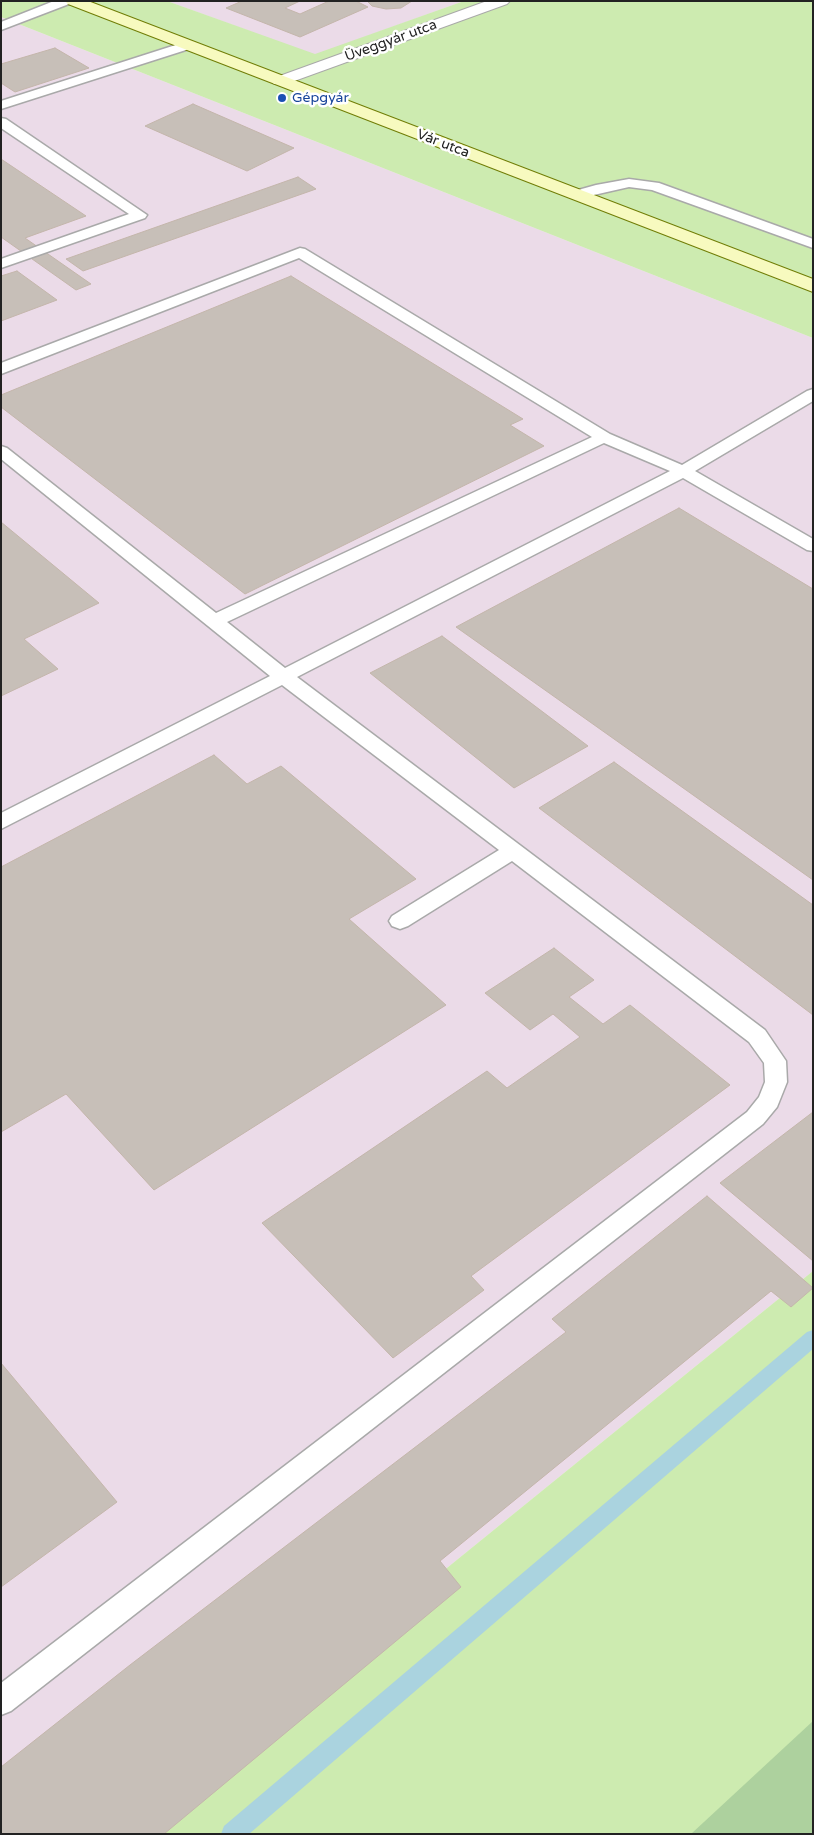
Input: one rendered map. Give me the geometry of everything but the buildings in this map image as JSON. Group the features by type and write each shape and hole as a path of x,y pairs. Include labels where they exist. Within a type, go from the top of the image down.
{"main road":[{"name":"Vár utca","path":"73,1 185,46 813,286"}],"street":[{"name":"Üveggyár utca","path":"280,82 502,1"}],"lane":[{"path":"1,26 65,1"},
{"path":"1,106 185,46"},
{"path":"1,122 140,215 1,264"},
{"path":"576,195 601,188 629,184 654,186 813,244"},
{"path":"1,369 300,252 604,436 683,471 813,546"},
{"path":"1,822 683,471 813,394"},
{"path":"215,621 604,436"},
{"path":"1,451 283,676 757,1036 774,1061 776,1082 769,1101 755,1118 1,1701"},
{"path":"1,472 19,465"},
{"path":"400,921 514,851"}],"shaded area":[{"path":"167,1 464,1 315,55"},
{"path":"1,17 813,338 813,1271 119,1834 1,1834"}],"green space":[{"path":"1,1 167,1 315,54 464,1 813,1 813,338 1,17"},
{"path":"813,1271 813,1834 119,1834"},
{"path":"813,1721 813,1834 691,1834"}],"waterway":[{"path":"232,1834 813,1338"}],"place":[{"name":"Gépgyár","path":"282,98"}]}
